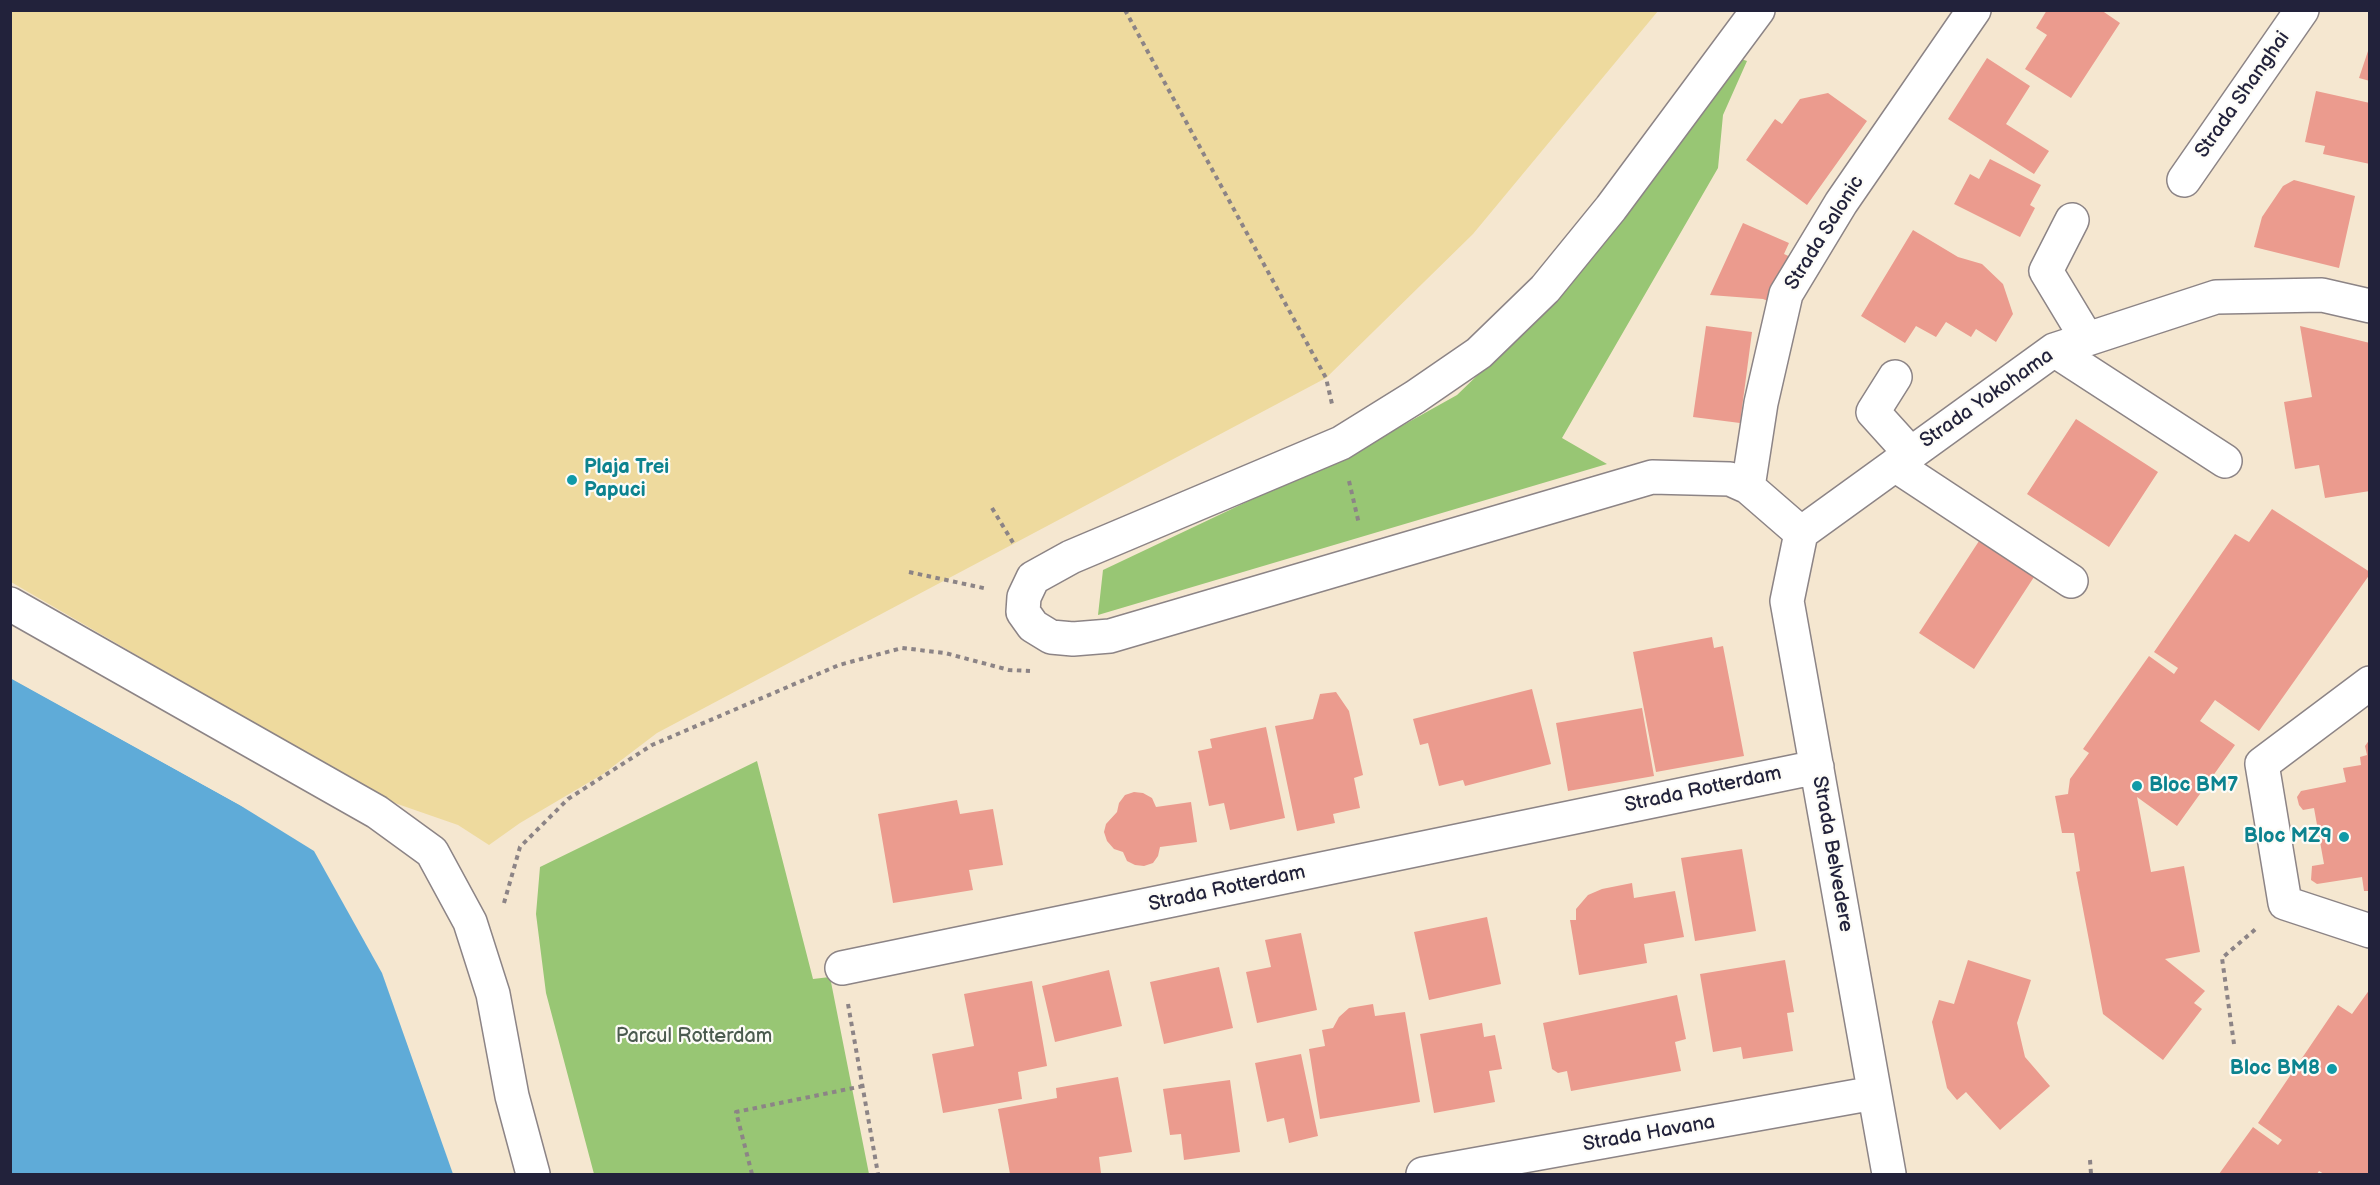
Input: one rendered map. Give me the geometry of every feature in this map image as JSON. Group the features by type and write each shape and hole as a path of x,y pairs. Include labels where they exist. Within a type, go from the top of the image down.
{"street":[{"path":"1758,10 1611,208 1545,289 1479,353 1415,397 1341,443 1071,557 1033,578 1024,597 1023,612 1033,626 1051,637 1073,639 1110,636 1652,477 1730,479 1748,487 1801,533"},
{"name":"Strada Salonic","path":"1748,487 1761,403 1786,294 1841,203 1974,10"},
{"name":"Strada Shanghai","path":"2184,180 2302,10"},
{"path":"2072,220 2046,271 2087,339"},
{"name":"Strada Yokohama","path":"1801,533 2054,350 2216,297 2322,295 2370,306"},
{"path":"2054,350 2225,461"},
{"path":"1895,377 1873,412 1903,459 2071,581"},
{"name":"Strada Belvedere","path":"1801,533 1787,601 1889,1174"},
{"path":"10,604 377,812 432,852 470,922 493,994 512,1096 533,1174"},
{"path":"2370,683 2262,764 2285,903 2370,932"},
{"name":"Strada Rotterdam","path":"842,968 1817,767"},
{"name":"Strada Havana","path":"1423,1174 1874,1093"}],"path":[{"path":"1125,10 1326,378"},
{"path":"1341,443 1367,560"},
{"path":"909,572 1024,597"},
{"path":"501,914 520,847 567,799 652,745 838,665 902,648 945,653 1009,670 1051,672 1073,639"},
{"path":"2234,1044 2222,958 2285,903"},
{"path":"842,968 878,1174"},
{"path":"752,1174 736,1112 863,1086"},
{"path":"2090,1160 2091,1174"}],"green space":[{"path":"1735,57 1747,61 1723,115 1718,168 1562,438 1607,464 1098,615 1103,570 1373,442 1457,395 1547,308"},
{"name":"Parcul Rotterdam","path":"757,761 813,979 830,977 869,1174 594,1174 546,993 536,914 540,867"}],"sand":[{"name":"Plaja Trei Papuci","path":"11,11 1658,11 1473,234 1326,378 657,733 603,774 520,823 489,845 458,825 386,800 11,582"}],"water":[{"path":"10,678 238,804 314,851 382,973 453,1174 11,1174"}],"pier":[{"path":"10,675 239,801 257,813 11,678"}],"building":[{"path":"2047,10 2101,10 2120,23 2071,98 2025,69 2047,35 2036,28"},
{"path":"2370,48 2370,81 2359,78"},
{"path":"1987,58 2030,86 2006,124 2049,151 2034,174 1948,119"},
{"path":"2316,91 2370,103 2370,164 2323,154 2325,146 2305,142"},
{"path":"1828,93 1867,121 1807,205 1746,160 1775,119 1782,124 1800,99"},
{"path":"1990,159 2041,185 2030,205 2035,208 2020,237 1954,204 1970,174 1979,179"},
{"path":"2294,180 2355,196 2339,268 2254,247 2262,217 2283,186"},
{"path":"1743,223 1789,243 1784,254 1795,259 1775,304 1763,299 1710,295"},
{"path":"1913,230 1958,257 1982,264 2003,284 2013,314 1996,342 1976,329 1971,337 1946,322 1936,337 1916,326 1905,343 1861,316"},
{"path":"1706,326 1752,332 1740,423 1693,417"},
{"path":"2300,326 2370,343 2370,491 2325,498 2319,465 2295,469 2284,402 2312,397"},
{"path":"2076,419 2158,472 2109,547 2027,494"},
{"name":"Bloc BM7","path":"2272,509 2370,574 2259,731 2215,700 2200,721 2235,745 2177,826 2137,797 2151,872 2184,866 2200,952 2165,959 2205,991 2194,1003 2202,1009 2163,1060 2103,1014 2076,872 2080,871 2074,833 2062,833 2055,796 2068,794 2070,779 2089,753 2083,749 2149,656 2174,674 2178,668 2154,652 2235,534 2249,542"},
{"path":"1979,541 2034,577 1974,669 1919,633"},
{"path":"1712,637 1714,648 1723,646 1744,756 1656,772 1633,652"},
{"path":"1532,689 1551,764 1465,786 1463,780 1439,786 1428,743 1420,745 1413,719"},
{"path":"1336,692 1349,711 1363,775 1354,778 1360,808 1333,814 1335,823 1297,831 1275,726 1313,719 1320,694"},
{"path":"1642,708 1654,776 1568,791 1556,723"},
{"path":"1266,727 1285,818 1230,830 1224,803 1209,806 1198,751 1212,748 1210,739"},
{"name":"Bloc MZ9","path":"2370,739 2370,891 2364,891 2362,877 2317,884 2311,880 2312,866 2324,864 2314,808 2303,810 2297,797 2301,791 2346,782 2343,768 2361,765 2360,757 2367,755 2365,746"},
{"path":"1134,792 1143,793 1152,798 1156,807 1191,802 1197,842 1160,847 1153,863 1144,866 1127,861 1123,852 1114,849 1107,841 1104,832 1106,824 1117,812 1119,803 1125,795"},
{"path":"957,800 960,814 993,809 1003,865 969,870 973,890 893,903 878,814"},
{"path":"1742,849 1756,931 1695,941 1681,858"},
{"path":"1632,883 1634,898 1675,891 1684,937 1644,944 1647,963 1579,975 1570,920 1576,920 1576,909 1588,895 1602,889"},
{"path":"1487,917 1501,984 1429,1000 1414,932"},
{"path":"1301,933 1317,1010 1257,1023 1246,972 1271,967 1265,940"},
{"path":"1785,960 1794,1012 1787,1013 1793,1051 1743,1059 1741,1047 1713,1052 1700,974"},
{"path":"1968,960 2031,980 2017,1023 2025,1057 2050,1086 2000,1130 1966,1092 1957,1100 1947,1088 1932,1022 1939,1000 1954,1004"},
{"path":"1219,967 1233,1028 1164,1044 1150,982"},
{"path":"1109,970 1122,1026 1055,1042 1042,986"},
{"path":"1032,981 1047,1066 1018,1072 1022,1099 943,1113 932,1054 974,1046 964,994"},
{"name":"Bloc BM8","path":"2370,989 2370,1174 2324,1174 2319,1171 2317,1174 2219,1174 2253,1127 2278,1145 2282,1140 2258,1123 2338,1005 2352,1014"},
{"path":"1677,995 1686,1039 1675,1042 1681,1071 1571,1091 1567,1071 1558,1073 1552,1069 1543,1023"},
{"path":"1373,1004 1375,1016 1405,1012 1420,1102 1320,1119 1309,1049 1325,1046 1322,1030 1333,1028 1339,1017 1349,1008"},
{"path":"1482,1023 1484,1037 1495,1035 1502,1069 1489,1071 1495,1102 1434,1113 1420,1034"},
{"path":"1301,1054 1318,1136 1289,1143 1284,1118 1267,1122 1255,1063"},
{"path":"1118,1077 1132,1152 1099,1157 1101,1173 1010,1174 998,1109 1057,1098 1056,1088"},
{"path":"1230,1080 1240,1152 1184,1160 1181,1134 1170,1135 1163,1089"}],"place":[{"name":"Plaja Trei Papuci","path":"572,480"},
{"name":"Bloc BM7","path":"2137,786"},
{"name":"Bloc MZ9","path":"2344,837"},
{"name":"Bloc BM8","path":"2332,1069"}]}
